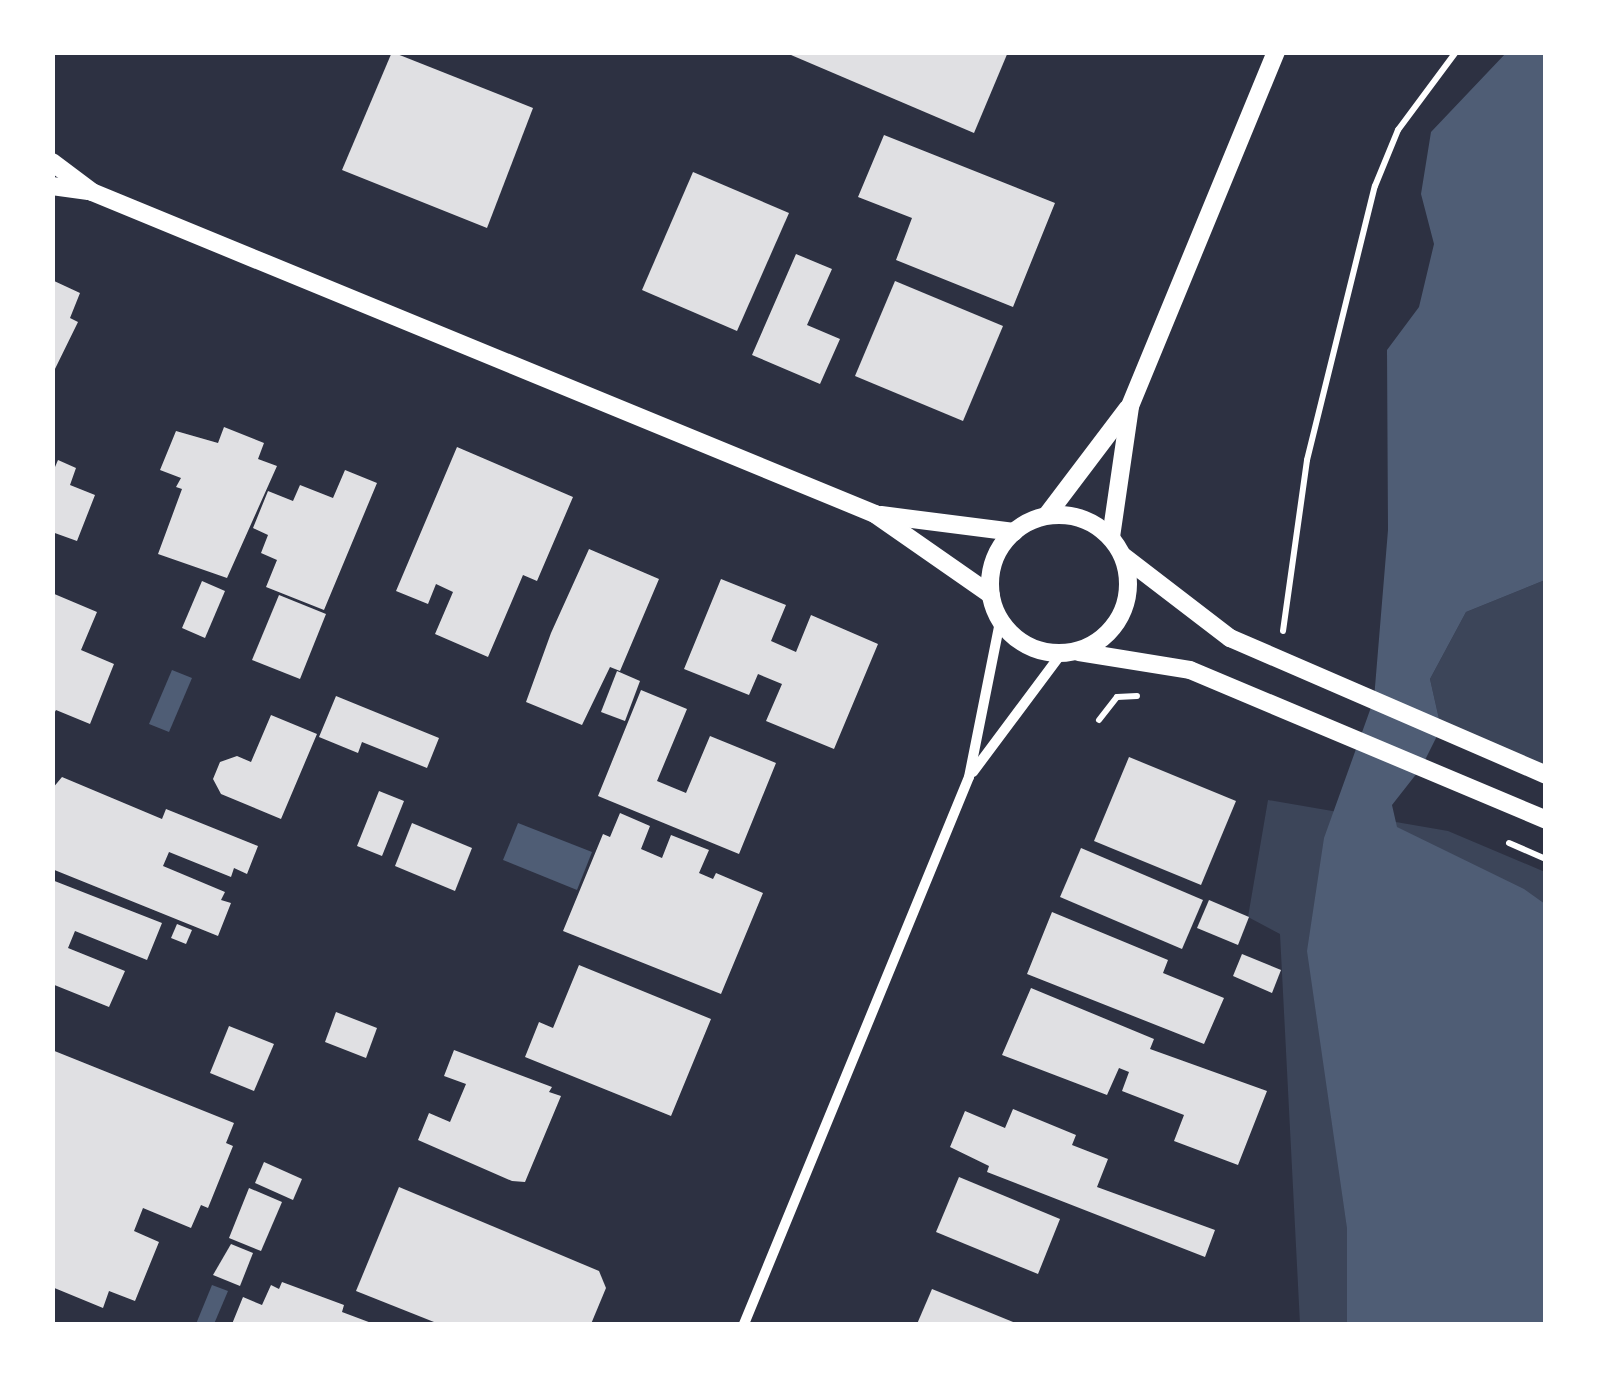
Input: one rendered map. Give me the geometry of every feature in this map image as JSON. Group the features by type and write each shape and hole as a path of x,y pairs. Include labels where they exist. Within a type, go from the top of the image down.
{"street":[{"path":"1111,536 1130,406 1276,52"},
{"path":"52,162 92,192"},
{"path":"52,186 92,192 875,514 991,595"},
{"path":"1130,406 1047,515 1014,532 992,565 991,595 1000,622 1026,646 1190,670 1546,820"},
{"path":"875,514 1014,532"},
{"path":"969,776 1070,653 1117,624 1127,602 1129,579 1123,556 1111,536 1070,515 1047,515"},
{"path":"1123,556 1230,638 1546,775"},
{"path":"744,1324 969,776 1000,622"}],"path":[{"path":"1283,632 1307,460 1376,186 1398,130 1456,52"},
{"path":"1099,720 1117,697 1154,696"}],"shaded area":[{"path":"1506,53 1545,53 1545,580 1466,612 1430,679 1441,728 1421,768 1392,805 1397,827 1524,889 1545,904 1545,1324 1347,1324 1347,1228 1307,951 1324,838 1374,699 1388,530 1387,350 1419,307 1434,244 1421,194 1431,132"},
{"path":"1545,580 1545,775 1441,728 1430,679 1466,612"},
{"path":"172,670 192,678 169,732 149,724"},
{"path":"1268,800 1448,831 1545,872 1545,1324 1300,1324 1280,934 1248,917"},
{"path":"518,823 592,852 577,890 503,860"},
{"path":"212,1285 228,1291 214,1324 196,1324"}],"building":[{"path":"392,52 533,108 487,228 342,170"},
{"path":"784,52 1008,52 974,133"},
{"path":"884,135 1055,203 1013,307 896,260 912,218 858,197"},
{"path":"693,172 789,213 737,331 642,290"},
{"path":"796,254 832,269 807,325 840,339 820,384 752,355"},
{"path":"52,280 80,293 70,318 78,322 53,373"},
{"path":"895,281 1003,326 963,421 855,376"},
{"path":"224,427 264,443 258,459 277,466 227,578 158,554 182,489 176,487 181,478 160,470 176,431 218,443"},
{"path":"457,447 573,497 537,581 523,575 488,657 435,634 453,592 436,584 428,604 396,591"},
{"path":"58,460 76,468 70,485 95,495 77,541 52,532 52,474"},
{"path":"345,470 377,483 324,610 266,587 277,560 261,553 268,535 253,528 268,491 293,501 300,485 333,498"},
{"path":"589,549 659,579 620,671 610,667 582,725 526,702 551,633"},
{"path":"721,579 786,605 771,641 796,652 811,615 878,644 834,749 766,721 782,684 758,674 749,695 684,669"},
{"path":"202,581 225,591 205,638 182,628"},
{"path":"52,593 97,612 81,650 114,664 90,724 56,710 52,717"},
{"path":"279,595 326,614 300,679 252,660"},
{"path":"617,671 640,681 625,721 601,712"},
{"path":"641,690 687,709 657,781 686,793 710,736 776,763 739,854 598,796"},
{"path":"336,696 439,738 427,768 362,742 358,753 319,737"},
{"path":"271,715 317,734 281,819 221,794 213,779 220,762 237,756 251,762"},
{"path":"1129,757 1236,801 1201,885 1094,841"},
{"path":"62,777 162,819 166,809 258,846 247,874 234,868 231,877 169,852 163,866 225,892 221,900 231,903 218,936 52,869 52,789"},
{"path":"379,791 404,801 382,856 357,846"},
{"path":"620,813 650,826 641,849 662,858 671,835 709,850 699,873 713,879 716,873 763,893 721,994 563,931 603,834 610,837"},
{"path":"412,823 472,848 455,891 395,866"},
{"path":"1081,848 1203,900 1182,949 1060,897"},
{"path":"52,880 162,923 147,960 75,931 68,948 125,971 109,1007 52,984"},
{"path":"1209,900 1249,917 1238,945 1197,928"},
{"path":"1052,912 1168,960 1163,973 1224,998 1204,1044 1027,974"},
{"path":"177,924 192,930 186,944 171,938"},
{"path":"1242,954 1281,970 1272,993 1233,976"},
{"path":"579,965 711,1019 671,1116 525,1057 539,1022 553,1028"},
{"path":"1031,988 1154,1039 1150,1049 1267,1091 1238,1165 1174,1141 1184,1115 1122,1091 1129,1072 1119,1068 1107,1095 1002,1055"},
{"path":"336,1012 377,1028 366,1058 325,1042"},
{"path":"229,1026 274,1044 254,1091 210,1073"},
{"path":"52,1050 234,1123 226,1143 233,1146 208,1208 201,1205 191,1228 143,1208 134,1231 159,1242 135,1301 109,1291 103,1308 52,1287"},
{"path":"454,1050 552,1087 549,1092 561,1096 525,1182 512,1181 418,1140 429,1113 450,1122 466,1084 444,1076"},
{"path":"1013,1109 1076,1135 1072,1145 1108,1159 1097,1187 1215,1230 1205,1257 987,1172 989,1166 950,1147 965,1111 1005,1128"},
{"path":"264,1162 302,1179 293,1200 255,1183"},
{"path":"959,1177 1060,1219 1038,1274 936,1232"},
{"path":"399,1187 599,1271 606,1288 591,1324 439,1324 356,1291"},
{"path":"249,1188 282,1202 261,1251 229,1238"},
{"path":"231,1244 253,1253 240,1286 213,1275"},
{"path":"282,1282 344,1305 342,1312 374,1324 232,1324 243,1297 262,1305 271,1285 279,1289"},
{"path":"932,1289 1018,1324 917,1324"}]}
